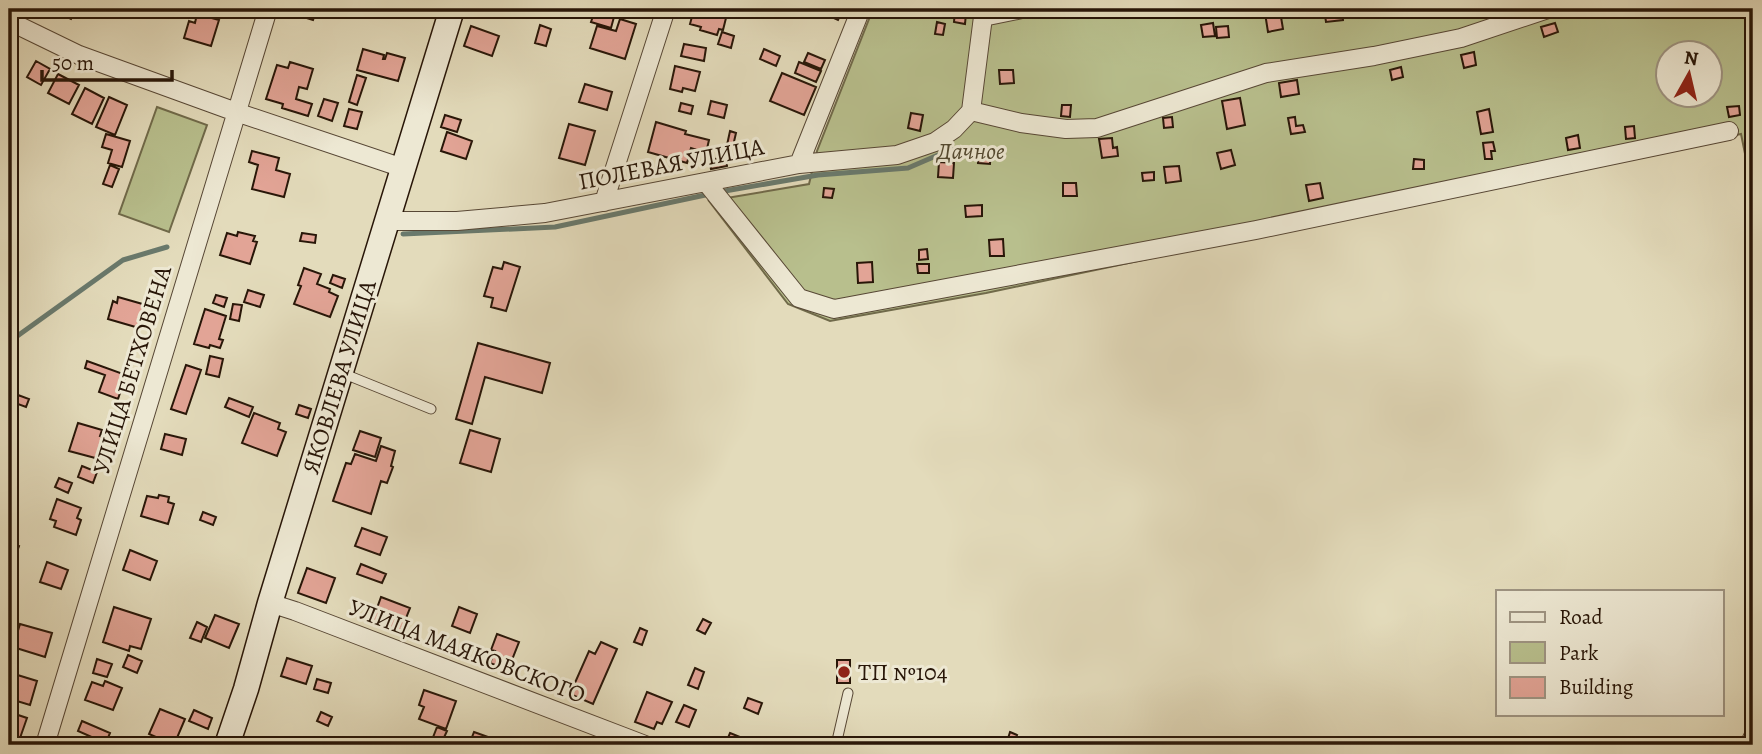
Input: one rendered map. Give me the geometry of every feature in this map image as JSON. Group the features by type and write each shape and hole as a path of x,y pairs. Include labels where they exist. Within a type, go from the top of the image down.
{"street":[{"name":"УЛИЦА БЕТХОВЕНА","path":"45,745 268,9"},
{"name":"ЯКОВЛЕВА УЛИЦА","path":"226,745 246,689 452,9"},
{"path":"604,202 666,9"},
{"name":"ПОЛЕВАЯ УЛИЦА","path":"387,221 457,221 545,213 799,164 861,9"},
{"path":"799,164 897,155 935,142 954,129 971,111 984,13 1022,9"},
{"path":"971,111 1043,126 1066,129 1097,128 1266,73 1374,56 1461,38 1548,9"},
{"path":"9,21 79,55 236,112 403,168"},
{"path":"706,182 799,298 834,309 1256,230 1729,131"},
{"name":"УЛИЦА МАЯКОВСКОГО","path":"270,603 645,745"},
{"path":"1749,745 1753,737"}],"lane":[{"path":"340,373 431,409"},
{"path":"836,745 848,693"}],"green space":[{"name":"Дачное","path":"873,9 1753,9 1753,193 1741,134 986,293 830,321 788,304 709,201 809,184 817,151"},
{"path":"157,107 207,125 169,232 119,214"}],"building":[{"path":"51,9 76,9 71,19"},
{"path":"295,9 317,9 313,20 294,14"},
{"path":"589,9 614,17 611,28 591,22 593,16 587,15"},
{"path":"694,9 727,14 723,30 719,29 717,35 690,24"},
{"path":"814,9 843,9 838,20"},
{"path":"1324,9 1342,9 1343,20 1326,22"},
{"path":"955,11 966,13 965,24 954,22"},
{"path":"1280,11 1283,29 1268,32 1265,13"},
{"path":"197,14 219,20 211,46 184,38 189,21 195,23"},
{"path":"620,19 636,24 625,59 590,48 597,26 616,31"},
{"path":"937,22 945,24 943,35 935,34"},
{"path":"1213,23 1215,36 1203,37 1201,25"},
{"path":"1555,23 1558,32 1544,37 1541,27"},
{"path":"540,25 551,29 546,46 535,43"},
{"path":"471,26 499,36 492,56 464,46"},
{"path":"1228,26 1229,37 1217,38 1216,27"},
{"path":"722,32 734,36 731,48 718,44"},
{"path":"684,44 706,48 704,61 681,56"},
{"path":"363,49 384,55 383,59 387,53 405,58 398,81 357,70"},
{"path":"764,49 780,56 776,66 760,59"},
{"path":"1474,52 1476,65 1464,68 1461,55"},
{"path":"808,53 825,60 821,69 804,62"},
{"path":"36,61 50,69 41,85 27,77"},
{"path":"290,62 313,69 307,89 299,87 296,99 312,104 308,116 282,108 283,104 266,99 277,65 288,68"},
{"path":"799,62 821,71 816,82 795,73"},
{"path":"675,66 700,72 695,91 670,89"},
{"path":"1401,67 1403,77 1392,80 1390,70"},
{"path":"999,70 1013,70 1014,83 1000,84"},
{"path":"782,73 816,87 804,115 770,101"},
{"path":"58,74 79,85 69,104 48,93"},
{"path":"357,75 366,78 357,105 349,102"},
{"path":"1297,80 1299,94 1281,97 1279,83"},
{"path":"585,84 612,92 607,110 579,102"},
{"path":"85,88 104,98 92,124 72,114"},
{"path":"109,97 127,105 115,135 96,127"},
{"path":"1240,98 1245,125 1227,129 1222,101"},
{"path":"324,99 338,103 332,121 318,116"},
{"path":"711,101 727,105 724,118 708,114"},
{"path":"681,103 693,106 691,114 679,111"},
{"path":"1062,105 1071,105 1070,117 1061,116"},
{"path":"1739,106 1740,115 1729,117 1727,107"},
{"path":"349,109 362,112 357,129 344,126"},
{"path":"1489,109 1493,132 1481,134 1477,112"},
{"path":"911,113 923,115 920,131 908,128"},
{"path":"445,115 461,120 457,132 441,127"},
{"path":"1172,117 1173,127 1164,128 1163,118"},
{"path":"1295,117 1296,126 1303,125 1305,132 1291,134 1288,118"},
{"path":"656,122 709,140 706,153 691,148 687,163 648,152"},
{"path":"569,124 595,131 585,165 559,158"},
{"path":"1634,126 1635,138 1626,139 1625,127"},
{"path":"730,131 736,133 733,146 727,145"},
{"path":"447,132 472,141 466,159 441,151"},
{"path":"106,134 130,141 122,167 108,163 112,150 102,147"},
{"path":"1578,135 1580,148 1568,150 1566,138"},
{"path":"1112,138 1113,148 1117,147 1118,156 1102,158 1099,139"},
{"path":"1493,142 1495,151 1491,151 1492,159 1485,159 1483,143"},
{"path":"979,150 991,151 990,164 978,163"},
{"path":"1231,150 1235,165 1221,169 1217,153"},
{"path":"252,151 279,158 276,170 290,174 284,197 252,189 258,165 249,162"},
{"path":"726,157 727,166 711,169 709,160"},
{"path":"1414,159 1424,160 1424,169 1413,169"},
{"path":"939,162 954,163 953,178 938,177"},
{"path":"110,165 119,169 112,187 103,184"},
{"path":"1179,166 1181,181 1166,183 1164,167"},
{"path":"1154,172 1154,180 1143,181 1142,173"},
{"path":"1063,183 1076,183 1077,196 1063,196"},
{"path":"1320,183 1323,198 1309,201 1306,185"},
{"path":"824,188 834,189 832,198 823,197"},
{"path":"982,205 982,216 966,217 965,206"},
{"path":"238,232 255,236 253,241 257,242 250,264 220,255 227,233 237,236"},
{"path":"302,233 316,235 315,243 300,241"},
{"path":"1003,239 1004,256 990,256 989,240"},
{"path":"927,249 928,259 919,260 919,250"},
{"path":"504,262 520,267 506,311 491,307 493,298 484,296 493,267 502,269"},
{"path":"872,262 873,282 858,283 857,263"},
{"path":"917,264 929,264 929,273 918,273"},
{"path":"304,268 321,274 317,284 330,289 329,292 338,296 330,317 294,304"},
{"path":"333,275 345,279 342,288 330,283"},
{"path":"248,290 264,295 260,307 244,302"},
{"path":"216,295 227,298 224,307 213,303"},
{"path":"118,297 146,305 139,328 108,319 113,301 117,303"},
{"path":"233,304 242,305 239,321 230,319"},
{"path":"205,309 226,316 219,339 223,340 220,348 194,344"},
{"path":"478,343 550,363 542,393 485,377 472,424 456,419"},
{"path":"210,356 223,359 219,377 206,374"},
{"path":"87,361 126,375 118,399 99,392 105,375 85,368"},
{"path":"186,365 201,370 186,414 171,409"},
{"path":"18,395 29,399 26,407 15,403"},
{"path":"229,398 253,407 249,417 225,407"},
{"path":"299,405 311,409 308,418 296,414"},
{"path":"254,413 280,423 278,429 286,432 277,456 242,443"},
{"path":"78,423 102,430 100,436 105,437 99,459 69,451"},
{"path":"470,430 500,439 491,472 460,463"},
{"path":"360,431 381,438 375,457 353,450"},
{"path":"165,434 186,439 182,455 161,449"},
{"path":"381,446 395,451 391,466 393,467 387,483 381,481 371,514 333,501 346,463 351,464 355,454 376,461"},
{"path":"82,466 97,472 93,483 78,477"},
{"path":"59,478 72,483 68,493 55,487"},
{"path":"159,495 169,497 168,502 174,504 168,524 141,516 147,496 158,498"},
{"path":"57,499 81,508 77,518 81,520 76,535 54,527 56,521 50,519"},
{"path":"203,512 216,517 213,525 200,520"},
{"path":"362,528 387,537 380,555 355,546"},
{"path":"9,542 19,546 12,565 9,563"},
{"path":"130,550 157,561 150,580 123,570"},
{"path":"47,562 68,570 61,589 40,582"},
{"path":"361,564 386,574 382,583 357,574"},
{"path":"307,568 335,578 326,603 298,593"},
{"path":"381,597 410,608 400,633 372,622"},
{"path":"114,607 151,619 141,649 130,646 129,651 103,642"},
{"path":"459,607 477,614 470,633 452,626"},
{"path":"215,615 239,624 229,648 205,638"},
{"path":"703,619 711,623 705,634 697,630"},
{"path":"197,622 207,627 201,642 190,638"},
{"path":"20,624 52,633 45,657 13,647"},
{"path":"640,628 647,631 642,645 634,642"},
{"path":"497,634 519,642 508,670 490,663"},
{"path":"601,642 617,649 593,704 570,694 589,651 595,654"},
{"path":"128,655 142,661 137,673 123,667"},
{"path":"287,658 312,666 306,684 281,676"},
{"path":"97,659 112,664 107,677 93,673"},
{"name":"ТП №104","path":"837,660 850,660 850,683 837,683"},
{"path":"695,668 704,672 698,689 688,685"},
{"path":"11,673 37,681 30,705 17,701 16,706 9,704"},
{"path":"317,679 331,683 328,693 314,689"},
{"path":"105,681 122,688 113,710 85,700 92,682 103,686"},
{"path":"424,690 456,701 446,729 419,719 424,707 419,705"},
{"path":"647,692 672,702 662,724 657,722 654,729 635,722"},
{"path":"748,698 762,703 758,714 744,708"},
{"path":"684,705 696,710 689,727 676,722"},
{"path":"160,709 185,719 174,745 149,734"},
{"path":"194,710 212,718 208,729 189,721"},
{"path":"9,712 27,718 20,738 9,734"},
{"path":"321,712 332,717 328,726 317,721"},
{"path":"82,721 110,733 105,745 91,745 94,738 78,731"},
{"path":"437,727 447,731 441,744 432,740"},
{"path":"474,732 505,743 469,745"},
{"path":"1010,732 1017,735 1013,745 1006,745"},
{"path":"730,733 750,741 749,745 725,745"}],"waterway":[{"path":"719,192 818,175 908,168 952,149"},
{"path":"403,234 555,227 710,194"},
{"path":"9,342 123,260 167,247"}],"place":[{"name":"ТП №104","path":"844,672"}]}
